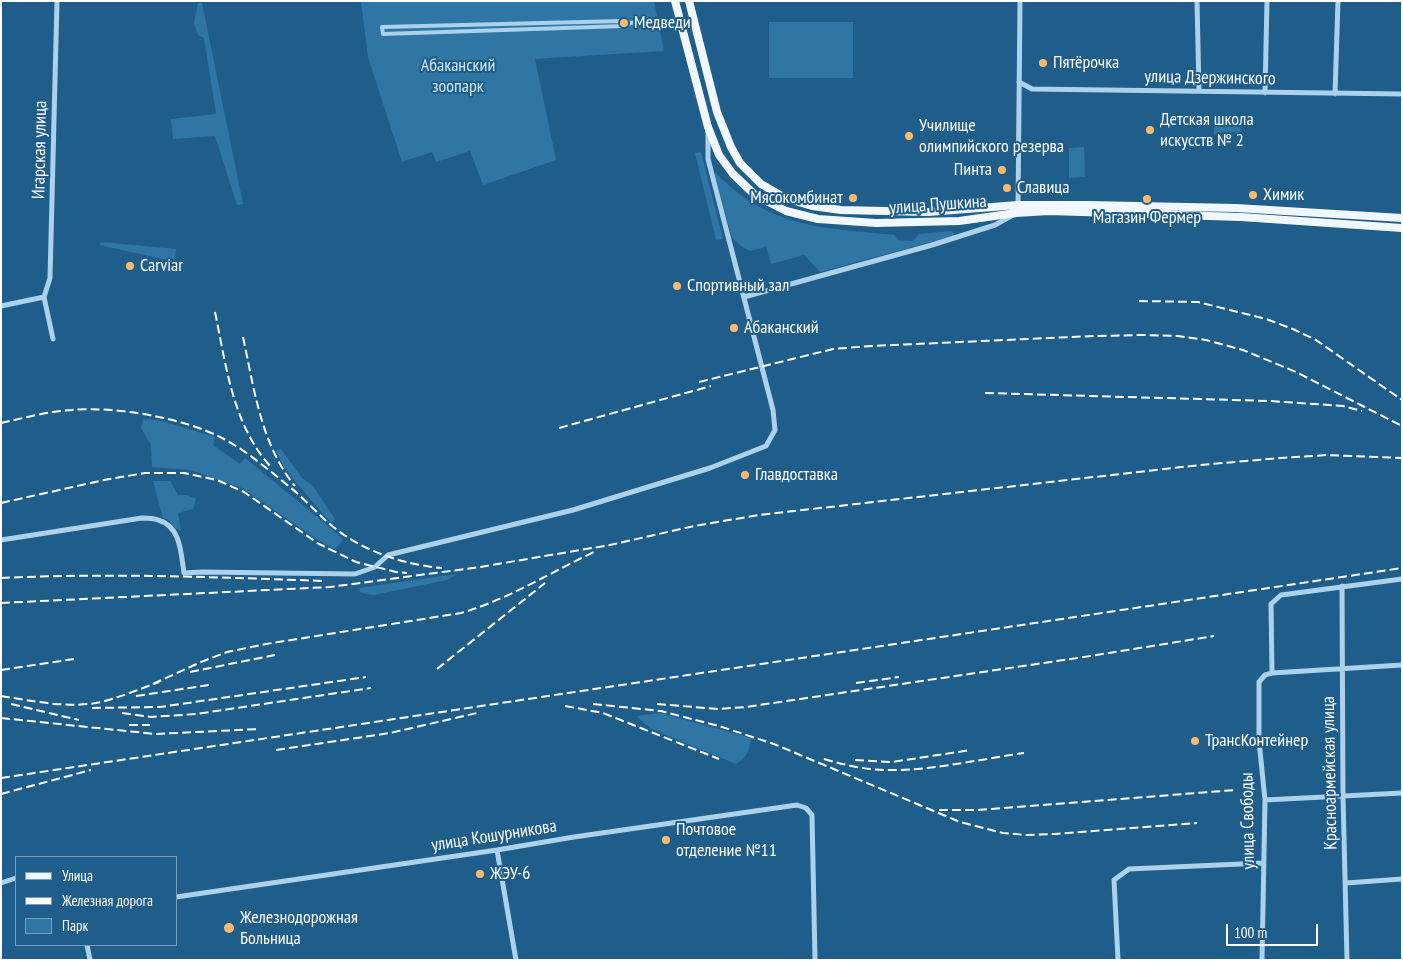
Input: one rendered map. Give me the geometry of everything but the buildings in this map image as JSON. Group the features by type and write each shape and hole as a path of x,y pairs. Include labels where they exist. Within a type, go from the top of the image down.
{"main road":[{"name":"улица Пушкина","path":"675,1 708,127 719,155 733,174 754,195 786,211 818,219 876,224 960,221 1017,209 1241,217 1402,228"},
{"name":"улица Пушкина","path":"688,1 722,129 740,163 760,184 785,198 812,206 841,210 928,212 1088,205 1236,208 1402,218"}],"street":[{"name":"Игарская улица","path":"53,340 44,298 50,278 57,1"},
{"path":"744,297 996,225 1017,209 1020,1"},
{"path":"1197,1 1199,91"},
{"path":"1265,93 1267,1"},
{"path":"1335,94 1338,1"},
{"path":"631,23 622,21 382,27 383,34 624,26 646,21"},
{"name":"улица Дзержинского","path":"1019,82 1032,89 1402,94"},
{"path":"1,540 142,518 159,520 172,528 179,542 184,573 355,574 375,567 388,555 428,547 573,510 710,468 766,446 775,430 773,410 708,159 708,127"},
{"path":"1,306 44,298"},
{"path":"1402,580 1281,595 1271,604 1272,673 1402,665"},
{"name":"Красноармейская улица","path":"1342,586 1343,796 1347,960"},
{"name":"улица Свободы","path":"1262,960 1265,800 1259,741 1259,682 1265,676 1272,673"},
{"path":"1265,800 1402,793"},
{"name":"улица Кошурникова","path":"178,897 780,806 797,805 806,808 812,815 815,960"},
{"path":"497,850 516,960"},
{"path":"1118,960 1114,880 1129,869 1263,863"},
{"path":"1,884 15,878"},
{"path":"1346,883 1402,879"},
{"path":"87,946 90,960"}],"green space":[{"name":"Абаканский зоопарк","path":"361,1 654,1 664,51 535,59 556,160 483,185 470,151 436,162 432,152 402,162 368,57"},
{"path":"198,3 202,3 243,204 237,205 215,136 173,139 171,119 216,114 204,38 198,35 194,23"},
{"path":"769,22 853,22 853,78 769,78"},
{"path":"1239,121 1241,123 1240,135 1238,136 1234,132 1218,133 1216,136 1214,134 1214,124 1216,122"},
{"path":"1084,147 1085,177 1069,178 1069,148"},
{"path":"701,152 723,239 716,240 695,153"},
{"path":"714,171 734,190 755,204 797,222 820,227 895,235 897,240 913,241 919,234 951,231 954,233 953,236 820,272 804,255 771,264 766,247 750,251 732,238"},
{"path":"101,242 176,249 175,259 163,259 99,245"},
{"path":"143,419 158,420 215,437 213,445 240,464 245,458 343,540 335,549 318,540 242,488 190,470 152,467 151,445 141,428"},
{"path":"281,449 302,478 313,486 335,519 331,523 284,467 276,451"},
{"path":"153,481 170,481 178,495 187,495 196,499 193,509 178,513 181,531 173,527 169,520 163,518"},
{"path":"457,574 447,580 374,595 360,592 359,588"},
{"path":"660,713 751,738 750,747 745,757 736,764 652,729 636,716"}],"railway":[{"path":"1139,301 1198,302 1266,319 1293,329 1316,340 1402,400"},
{"path":"215,312 228,374 240,415 248,434 272,468"},
{"path":"699,382 833,349 1094,336 1178,336 1206,340 1243,350 1296,372 1402,426"},
{"path":"243,337 260,415 274,453 283,470 295,486"},
{"path":"559,428 711,386"},
{"path":"985,393 1270,401 1343,406 1362,411"},
{"path":"1,423 54,412 90,409 150,415 190,425 233,444 267,468 347,537 386,556 414,564 442,568"},
{"path":"1,603 330,587 480,567 610,545 694,526 759,515 1200,465 1327,455 1402,458"},
{"path":"1,503 104,480 145,473 184,473 217,480 244,492 319,544 356,562 407,573"},
{"path":"153,684 227,652 461,613 513,593 596,551"},
{"path":"1,778 1402,568"},
{"path":"1,578 122,576 324,581"},
{"path":"437,669 545,583"},
{"path":"657,704 718,709 746,707 1214,636"},
{"path":"190,672 275,655"},
{"path":"1,670 74,659"},
{"path":"92,708 160,707 366,677"},
{"path":"856,683 899,677"},
{"path":"1,696 51,704 89,704 116,698 159,682"},
{"path":"136,696 209,685"},
{"path":"122,713 151,717 196,714 371,688"},
{"path":"11,704 79,720"},
{"path":"593,704 661,711 719,726 774,744 960,822 1003,833 1026,835 1055,834 1197,823"},
{"path":"565,706 603,713 719,759"},
{"path":"276,750 390,733 477,713"},
{"path":"1,718 155,734 259,729"},
{"path":"129,725 150,725"},
{"path":"855,760 892,762 971,750"},
{"path":"824,759 863,768 903,770 938,767 1024,753"},
{"path":"1,794 91,770"},
{"path":"939,810 978,810 1235,790"}],"place":[{"name":"Медведи","path":"624,23"},
{"name":"Пятёрочка","path":"1043,63"},
{"name":"Детская школа искусств № 2","path":"1150,130"},
{"name":"Училище олимпийского резерва","path":"909,136"},
{"name":"Пинта","path":"1002,170"},
{"name":"Славица","path":"1007,188"},
{"name":"Химик","path":"1253,195"},
{"name":"Мясокомбинат","path":"853,198"},
{"name":"Магазин Фермер","path":"1147,199"},
{"name":"Carviar","path":"130,266"},
{"name":"Спортивный зал","path":"677,286"},
{"name":"Абаканский","path":"734,328"},
{"name":"Главдоставка","path":"745,475"},
{"name":"ТрансКонтейнер","path":"1195,741"},
{"name":"Почтовое отделение №11","path":"666,840"},
{"name":"ЖЭУ-6","path":"480,874"},
{"name":"Железнодорожная Больница","path":"229,928"}]}
